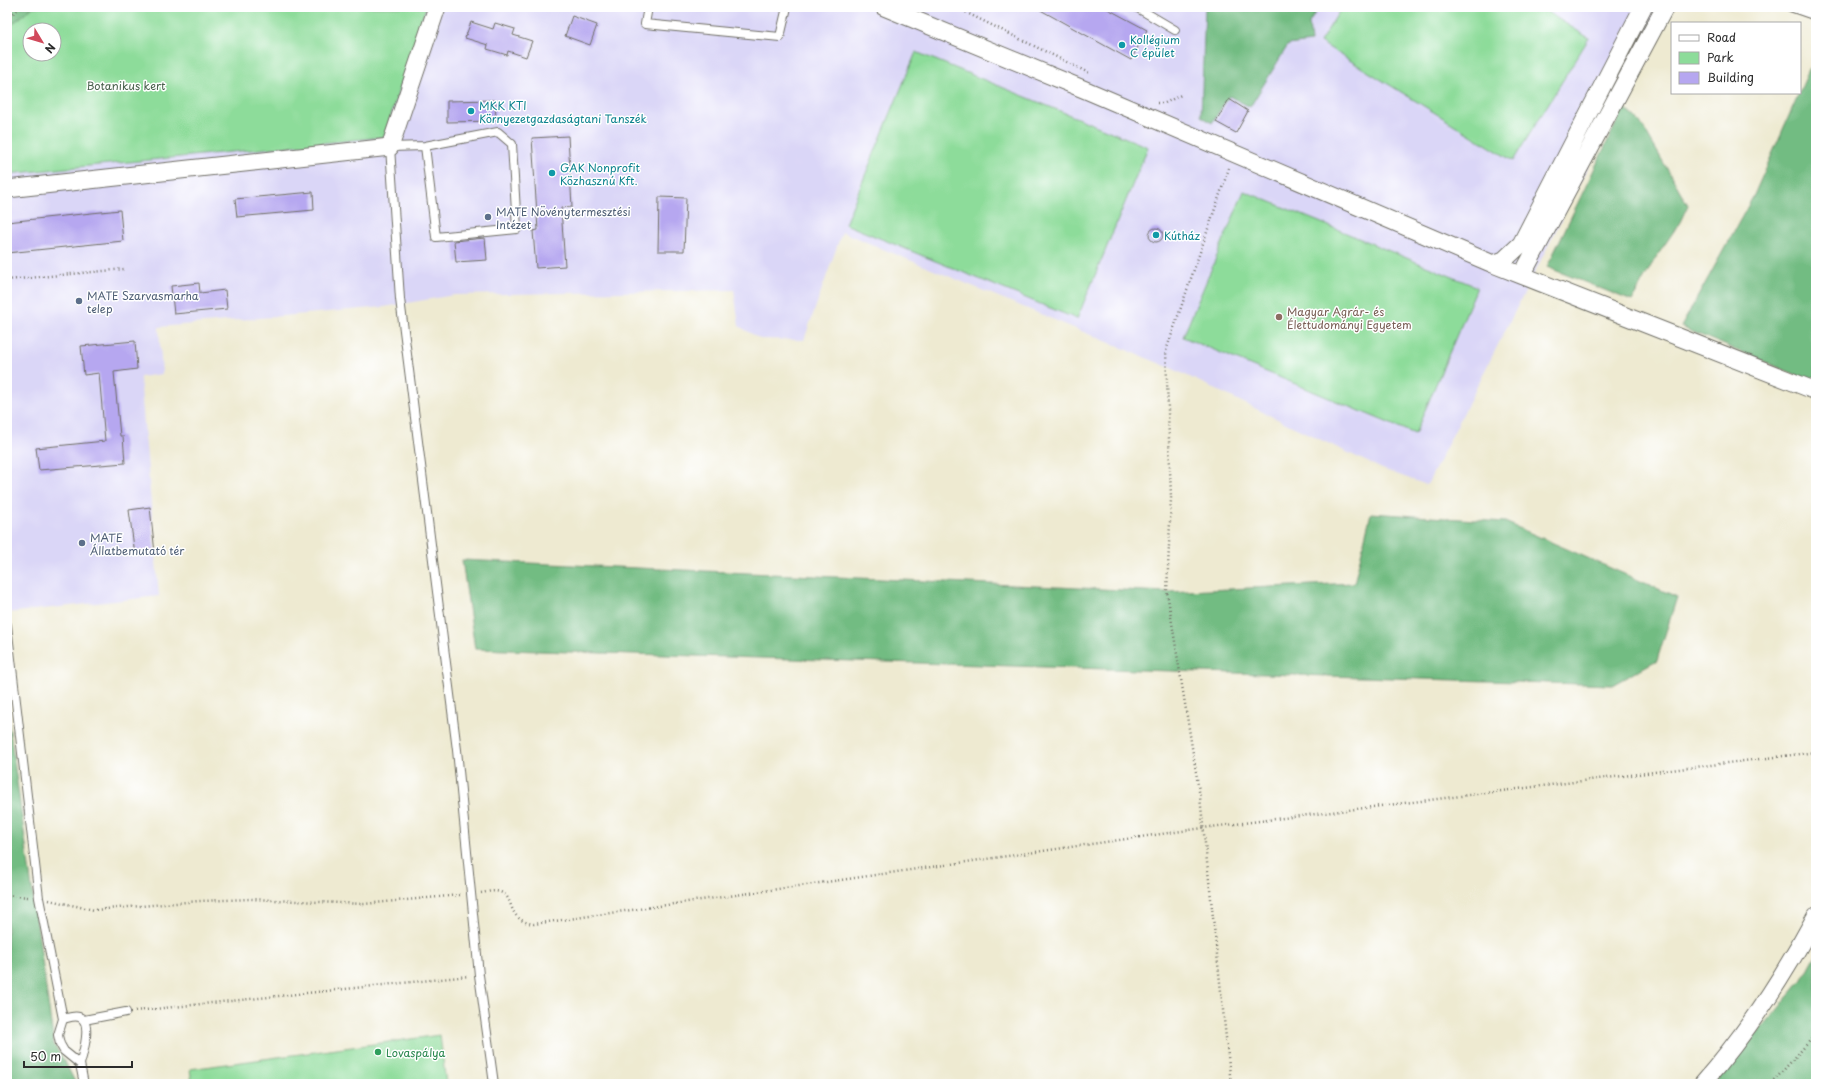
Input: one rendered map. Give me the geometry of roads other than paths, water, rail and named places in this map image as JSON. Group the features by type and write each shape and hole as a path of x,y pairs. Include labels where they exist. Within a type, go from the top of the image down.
{"street":[{"path":"7,189 390,147 438,7"},
{"path":"884,7 1088,91 1233,154 1570,296 1816,391"},
{"path":"1494,264 1504,260 1521,244 1643,7"},
{"path":"1522,275 1665,7"},
{"path":"1607,78 1622,86"},
{"path":"1702,1084 1761,1009 1796,954 1816,916"}],"lane":[{"path":"648,7 646,24 780,37 786,7"},
{"path":"1136,7 1175,30"},
{"path":"1790,7 1816,16"},
{"path":"425,146 436,237 517,229 512,144 498,132 425,146 390,147 400,299 457,750 479,975 494,1084"},
{"path":"7,625 39,898 63,1018 58,1035 60,1044 64,1050 80,1064"},
{"path":"63,1018 79,1017 84,1020 126,1012"},
{"path":"84,1020 86,1026 85,1048 80,1064 84,1084"}],"place":[{"name":"Kollégium C épület","path":"1122,45"},
{"name":"MKK KTI Környezetgazdaságtani Tanszék","path":"471,111"},
{"name":"GAK Nonprofit Közhasznú Kft.","path":"552,173"},
{"name":"MATE Növénytermesztési Intézet","path":"488,217"},
{"name":"Kútház","path":"1156,235"},
{"name":"MATE Szarvasmarha telep","path":"79,301"},
{"name":"Magyar Agrár- és Élettudományi Egyetem","path":"1279,317"},
{"name":"MATE Állatbemutató tér","path":"82,543"},
{"name":"Lovaspálya","path":"378,1052"}],"park label":[{"name":"Botanikus kert","path":"126,85"}]}
